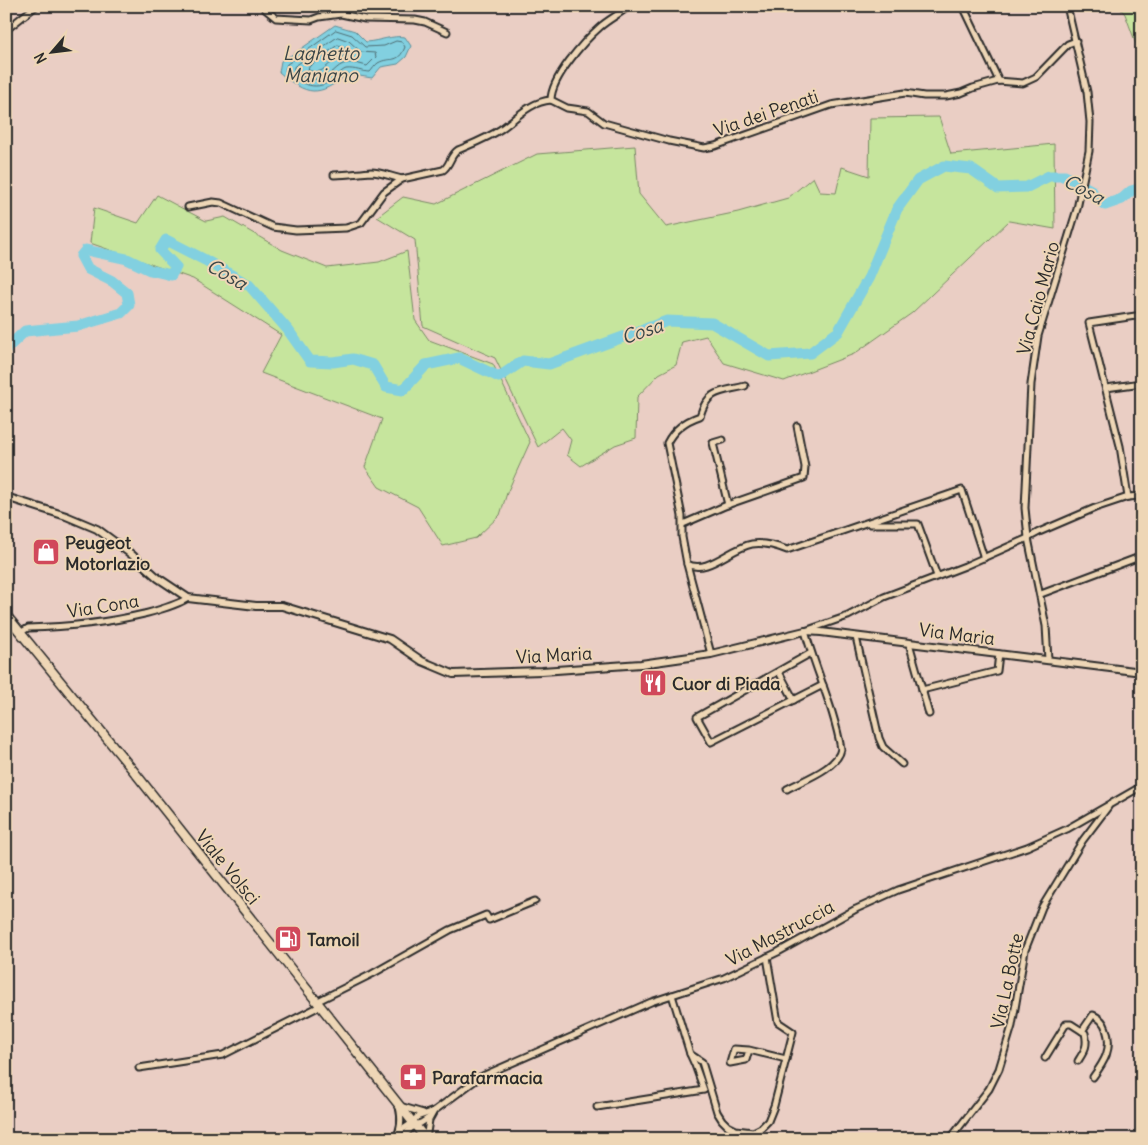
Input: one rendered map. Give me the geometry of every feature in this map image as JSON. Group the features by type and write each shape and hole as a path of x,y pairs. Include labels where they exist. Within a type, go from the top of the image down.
{"main road":[{"name":"Viale Volsci","path":"6,615 9,624 20,633 132,770 425,1139"}],"street":[{"path":"6,30 36,6"},
{"path":"265,6 276,18 311,20 341,14 365,19 415,20 425,22 448,32"},
{"path":"188,207 213,202 221,203 273,227 296,230 346,228 361,223 384,192 402,179 447,168 454,153 458,150 501,129 526,108 550,100 556,82 574,55 601,26 629,6"},
{"path":"963,6 999,81"},
{"name":"Via Caio Mario","path":"1048,660 1046,626 1028,538 1025,508 1032,374 1038,336 1077,209 1089,151 1090,122 1086,92 1067,6"},
{"name":"Via dei Penati","path":"550,100 566,108 588,111 604,122 669,142 704,148 831,106 905,93 924,96 946,96 999,81 1024,83 1036,77 1068,44 1076,41"},
{"path":"334,175 349,176 370,172 402,179"},
{"path":"1128,497 1120,446 1089,324 1142,315"},
{"path":"1106,388 1142,383"},
{"path":"711,654 682,542 683,524 667,443 673,432 689,420 700,416 704,403 710,397 720,392 745,386"},
{"path":"683,524 728,504 804,478 805,467 797,426"},
{"path":"723,440 713,443 728,504"},
{"path":"687,564 693,567 711,564 732,550 755,543 787,550 962,490 984,558"},
{"path":"787,789 830,766 840,755 840,741 805,631 848,616 884,597 984,558 1095,508 1128,497 1142,496"},
{"name":"Via Maria","path":"6,497 66,516 97,529 131,554 158,578 188,598 256,606 282,606 390,639 422,660 454,674 542,672 611,667 711,654 805,631 1142,672"},
{"path":"865,524 918,524 937,576"},
{"path":"1040,594 1142,556"},
{"name":"Via Cona","path":"20,633 28,628 78,626 111,621 156,611 180,603 188,598"},
{"path":"856,637 879,738 883,748 902,764"},
{"path":"909,644 929,714"},
{"path":"811,653 697,717 711,742 823,685"},
{"path":"922,690 998,671 999,654"},
{"path":"778,672 794,700"},
{"name":"Via Mastruccia","path":"413,1124 421,1123 480,1077 610,1019 672,995 724,978 767,958 856,909 898,890 1028,847 1067,829 1142,786"},
{"name":"Via La Botte","path":"950,1139 989,1089 999,1069 1012,1026 1025,950 1042,907 1083,840 1110,805"},
{"path":"139,1068 223,1055 450,930 486,915 489,920 535,901"},
{"path":"690,1054 702,1062 717,1112 722,1120 736,1130 753,1132 762,1128 768,1121 774,1106 793,1032 778,1022 767,958"},
{"path":"597,1107 704,1090 690,1054 672,995"},
{"path":"1082,1031 1093,1015 1099,1017 1109,1038 1109,1048 1106,1057 1093,1077"},
{"path":"1046,1058 1066,1024 1071,1024 1085,1033 1087,1043 1086,1049 1078,1061"},
{"path":"749,1050 786,1059"},
{"path":"398,1105 406,1109 433,1114 427,1126 425,1139 401,1139"},
{"path":"395,1139 400,1131 401,1117 398,1105"},
{"path":"401,1139 417,1116 425,1113"},
{"path":"400,1131 413,1124"}],"green space":[{"path":"1118,6 1142,6 1142,60 1125,14"},
{"path":"939,117 951,154 1054,144 1055,229 1009,221 912,313 854,354 784,381 724,363 706,336 682,342 676,365 659,374 637,397 636,438 615,445 581,466 567,455 571,440 562,428 538,447 495,358 423,326 415,240 377,217 403,197 436,204 537,154 635,146 639,194 666,227 738,212 788,198 813,177 820,192 836,193 842,167 869,176 870,118"},
{"path":"157,195 206,221 225,217 282,250 327,268 379,262 407,251 415,320 429,340 493,364 530,442 507,493 500,515 476,538 443,546 418,507 379,487 365,467 382,419 261,373 281,335 193,279 90,243 94,208 138,223"}],"water":[{"name":"Laghetto Maniano","path":"335,25 355,31 366,42 405,37 411,46 406,57 398,64 381,67 372,78 347,74 337,82 321,90 305,90 279,72 281,61"}],"waterway":[{"name":"Cosa","path":"6,349 25,331 78,326 121,313 129,305 127,293 112,281 88,269 81,256 86,250 127,259 150,270 171,275 176,267 160,250 166,240 249,285 288,330 310,361 333,362 353,359 373,365 386,387 403,390 426,365 459,358 499,377 523,361 549,364 667,321 712,323 769,356 810,353 838,332 869,277 897,209 918,180 944,166 971,169 998,188 1027,187 1049,176 1065,176 1091,190 1096,198 1105,205 1122,199 1131,191 1142,188"}],"place":[{"name":"Peugeot Motorlazio","path":"46,552"},
{"name":"Cuor di Piada","path":"653,683"},
{"name":"Tamoil","path":"288,939"},
{"name":"Parafarmacia","path":"413,1077"}]}
